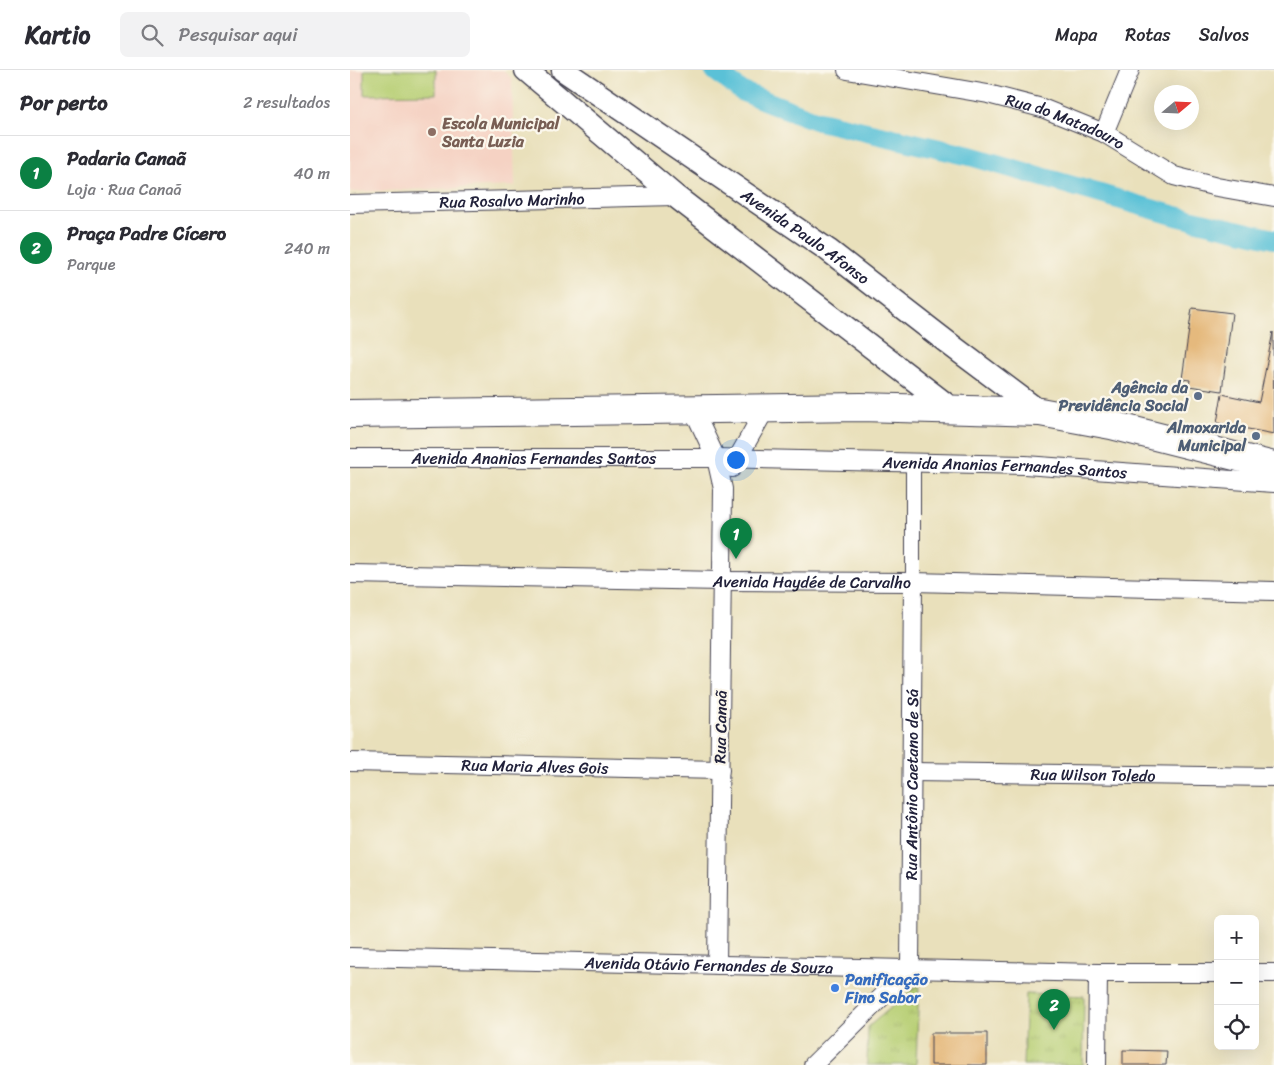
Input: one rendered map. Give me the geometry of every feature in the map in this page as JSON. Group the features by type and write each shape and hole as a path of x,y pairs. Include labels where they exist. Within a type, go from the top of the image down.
{"main road":[{"path":"350,414 861,407 1040,412 1111,425 1274,466"}],"street":[{"path":"526,70 675,196 952,409"},
{"name":"Avenida Paulo Afonso","path":"562,70 828,250 1040,412"},
{"name":"Rua do Matadouro","path":"847,70 988,94 1042,108 1104,133 1174,176 1217,187 1274,197"},
{"path":"1104,133 1130,70"},
{"name":"Rua Rosalvo Marinho","path":"350,204 675,196"},
{"path":"736,459 766,408"},
{"path":"693,409 716,458"},
{"name":"Avenida Ananias Fernandes Santos","path":"350,458 716,458 1026,465 1274,483"},
{"name":"Rua Canaã","path":"716,458 723,489 717,965"},
{"name":"Rua Canaã","path":"723,489 736,459"},
{"name":"Rua Antônio Caetano de Sá","path":"910,969 913,462"},
{"name":"Avenida Haydée de Carvalho","path":"350,574 722,581 913,582 1274,591"},
{"name":"Rua Maria Alves Gois","path":"350,762 720,770"},
{"name":"Rua Wilson Toledo","path":"912,772 1274,776"},
{"name":"Avenida Otávio Fernandes de Souza","path":"350,957 1098,973 1214,973"},
{"path":"813,1065 910,969"},
{"path":"1097,1065 1098,973"},
{"path":"1259,973 1274,973"}],"shaded area":[{"name":"Escola Municipal Santa Luzia","path":"350,70 503,70 512,79 515,186 350,192"}],"green space":[{"path":"364,70 436,70 436,94 364,95"},
{"path":"919,984 916,1065 867,1065 868,1027"},
{"path":"1026,994 1084,996 1083,1065 1023,1065"}],"building":[{"path":"1192,308 1232,313 1222,391 1189,386 1190,380 1182,379"},
{"path":"1273,332 1274,434 1217,423 1222,394 1259,402"},
{"path":"931,1033 987,1033 987,1065 931,1065"},
{"path":"1123,1050 1167,1051 1166,1065 1123,1065"}],"waterway":[{"path":"714,70 743,92 815,120 970,156 1176,216 1274,239"}],"place":[{"name":"Escola Municipal Santa Luzia","path":"432,132"},
{"name":"Agência da Previdência Social","path":"1198,396"},
{"name":"Almoxarida Municipal","path":"1256,436"},
{"name":"Padaria Canaã","path":"736,559"},
{"name":"Panificação Fino Sabor","path":"835,988"},
{"name":"Praça Padre Cícero","path":"1054,1030"}]}
